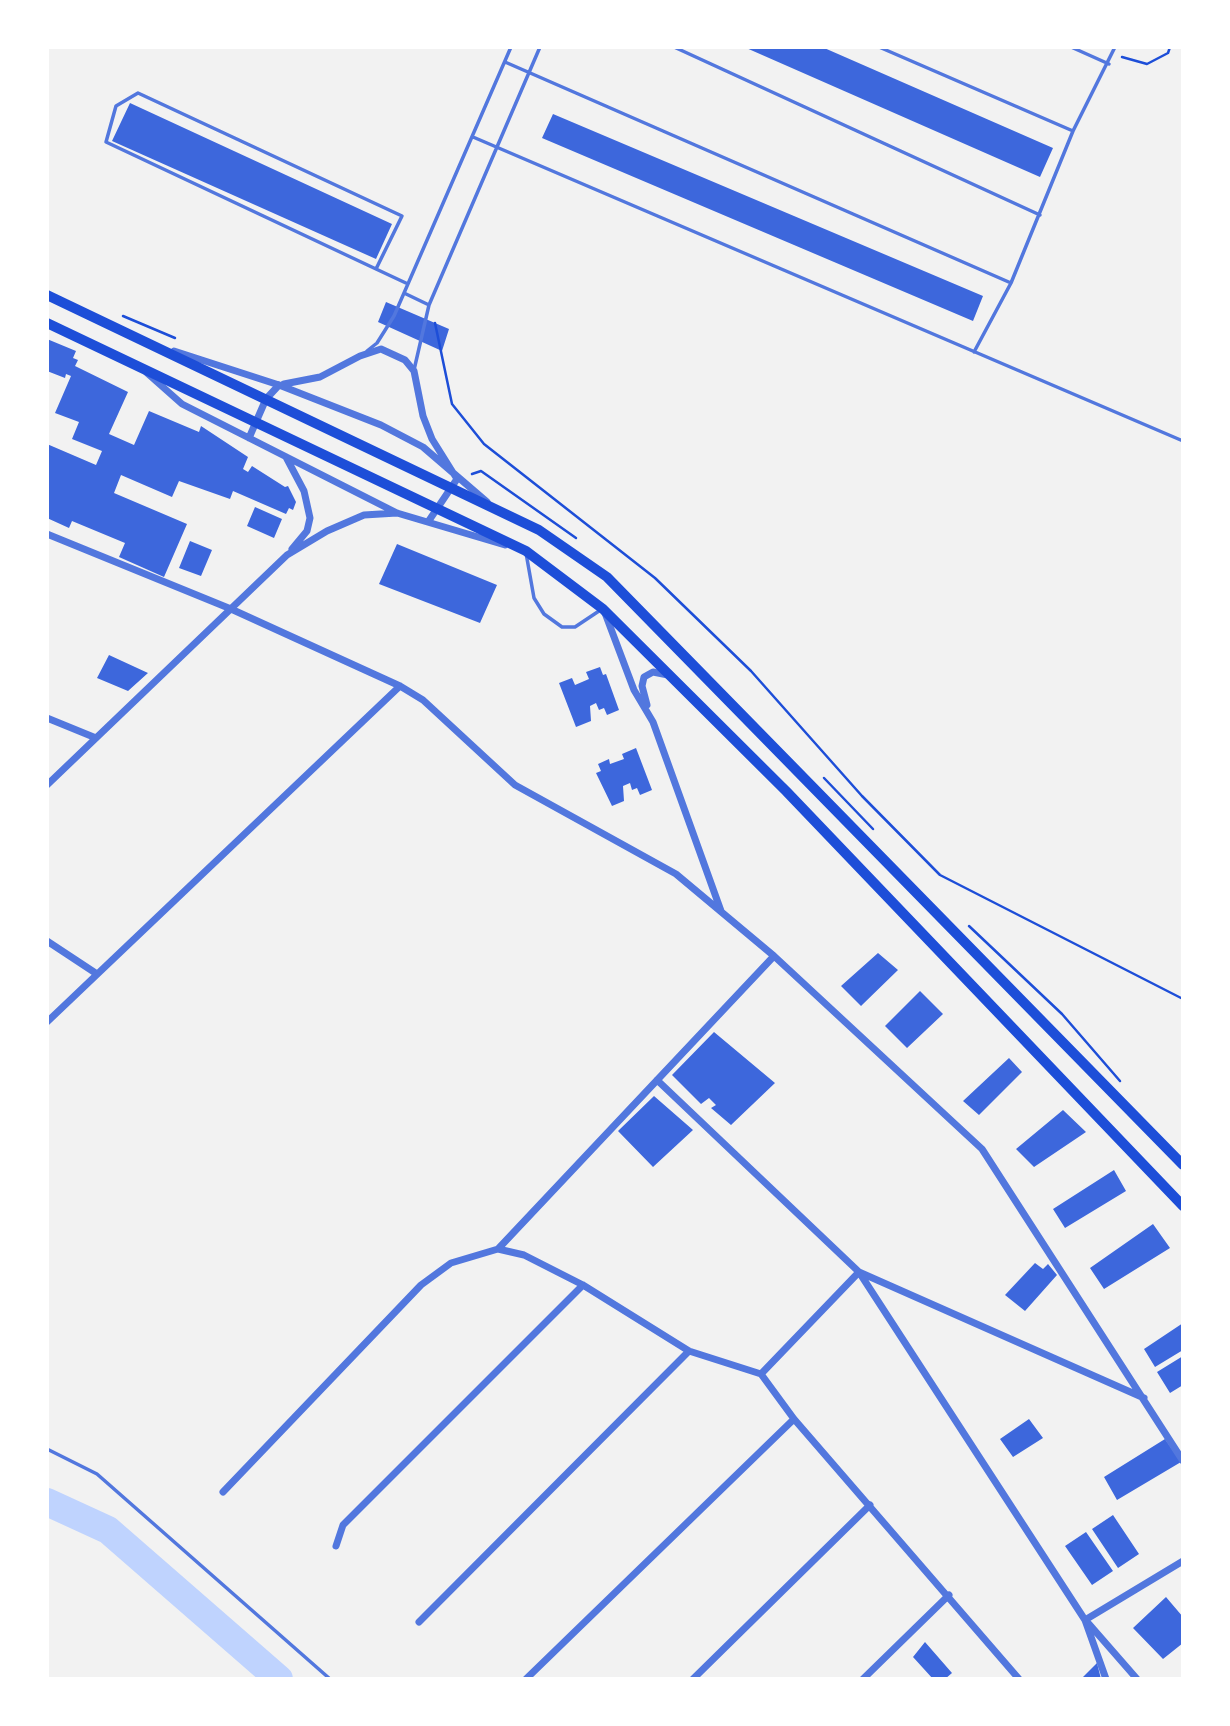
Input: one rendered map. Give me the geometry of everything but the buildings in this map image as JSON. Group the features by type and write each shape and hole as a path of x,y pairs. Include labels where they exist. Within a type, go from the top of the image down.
{"main road":[{"path":"47,295 266,399 455,483 493,507 540,530 607,578 1183,1165"},
{"path":"47,323 526,551 603,609 674,678 1183,1206"}],"street":[{"path":"149,343 345,409 423,447 455,483"},
{"path":"249,438 266,399 279,385 320,377 360,356 381,349 405,360 414,371 423,416 455,483"},
{"path":"145,370 182,404 397,513 526,551"},
{"path":"47,785 287,555 307,531 310,518 304,491 285,455"},
{"path":"428,522 455,483"},
{"path":"287,555 327,530 364,515 397,513"},
{"path":"47,534 231,609 400,685 423,700 515,785 676,874 774,956 982,1149 1145,1398 1183,1461"},
{"path":"603,609 634,690 653,722"},
{"path":"674,678 661,672 644,677 642,686 721,912"},
{"path":"47,1022 400,685"},
{"path":"47,718 96,738"},
{"path":"47,941 97,974"},
{"path":"498,1249 774,956"},
{"path":"657,1080 859,1272 1085,1620 1137,1679"},
{"path":"223,1492 421,1285 451,1263 498,1249 524,1255 583,1285 689,1351 761,1374 794,1419 1019,1679"},
{"path":"859,1272 1145,1398"},
{"path":"761,1374 859,1272"},
{"path":"336,1546 343,1525 583,1285"},
{"path":"419,1622 689,1351"},
{"path":"526,1679 794,1419"},
{"path":"693,1679 870,1505"},
{"path":"1085,1620 1183,1561"},
{"path":"863,1679 949,1595"},
{"path":"1085,1620 1107,1679"}],"lane":[{"path":"360,356 377,343 404,293 511,47"},
{"path":"414,371 429,305 540,47"},
{"path":"674,47 1040,215"},
{"path":"879,47 1073,131"},
{"path":"1071,47 1109,64"},
{"path":"974,352 1011,283 1073,131 1109,64 1115,47"},
{"path":"505,62 1011,283"},
{"path":"376,269 402,216 138,93 116,106 106,142 376,269 408,284"},
{"path":"473,137 1183,441"},
{"path":"404,293 429,305"},
{"path":"526,551 534,597 544,614 562,627 575,627 603,609"},
{"path":"47,1449 97,1474 330,1679"}],"path":[{"path":"1113,55 1147,64 1168,53 1170,47"},
{"path":"429,305 444,355 452,404 484,443 664,588 751,671 862,796 940,875 1183,999"},
{"path":"120,314 182,341"}],"waterway":[{"path":"47,1502 108,1530 279,1679"}]}
